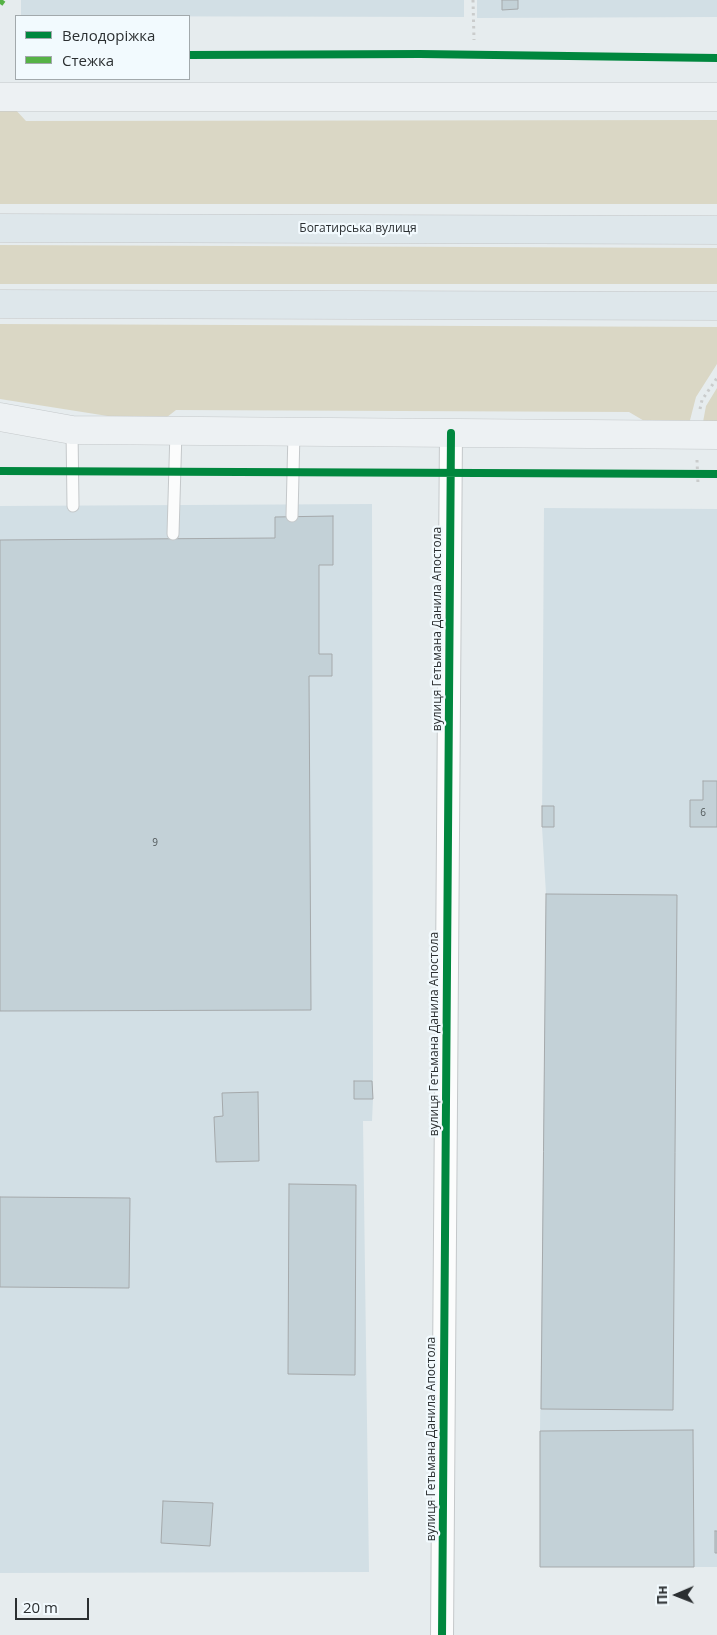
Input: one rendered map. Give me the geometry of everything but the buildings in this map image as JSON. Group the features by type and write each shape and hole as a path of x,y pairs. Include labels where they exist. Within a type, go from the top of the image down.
{"main road":[{"path":"0,97 717,97"},
{"name":"Богатирська вулиця","path":"0,228 717,230"},
{"path":"0,304 717,306"},
{"path":"0,417 72,430 717,435"}],"street":[{"path":"0,431 72,430"},
{"name":"вулиця Гетьмана Данила Апостола","path":"442,1635 451,433"}],"lane":[{"path":"72,430 73,506"},
{"path":"172,534 176,431"},
{"path":"292,516 294,432"}],"path":[{"path":"473,0 474,40"},
{"path":"688,474 707,474"}],"shaded area":[{"path":"21,0 464,0 464,17 21,15"},
{"path":"477,0 717,0 717,17 477,18"},
{"path":"0,108 14,108 26,121 717,120 717,204 0,204"},
{"path":"0,245 717,248 717,284 0,284"},
{"path":"0,324 717,327 717,364 696,397 689,424 646,422 629,412 176,410 162,421 152,423 0,399"},
{"path":"717,388 717,423 703,422 706,406"},
{"path":"372,504 373,1099 372,1121 363,1121 369,1572 0,1573 0,506"},
{"path":"544,508 717,509 717,1567 540,1567 546,894 542,827"}],"marked path":[{"path":"0,4 3,0"}],"cycle path":[{"path":"190,55 420,54 717,58"},
{"path":"442,1635 451,433"},
{"path":"0,471 717,474"}]}
